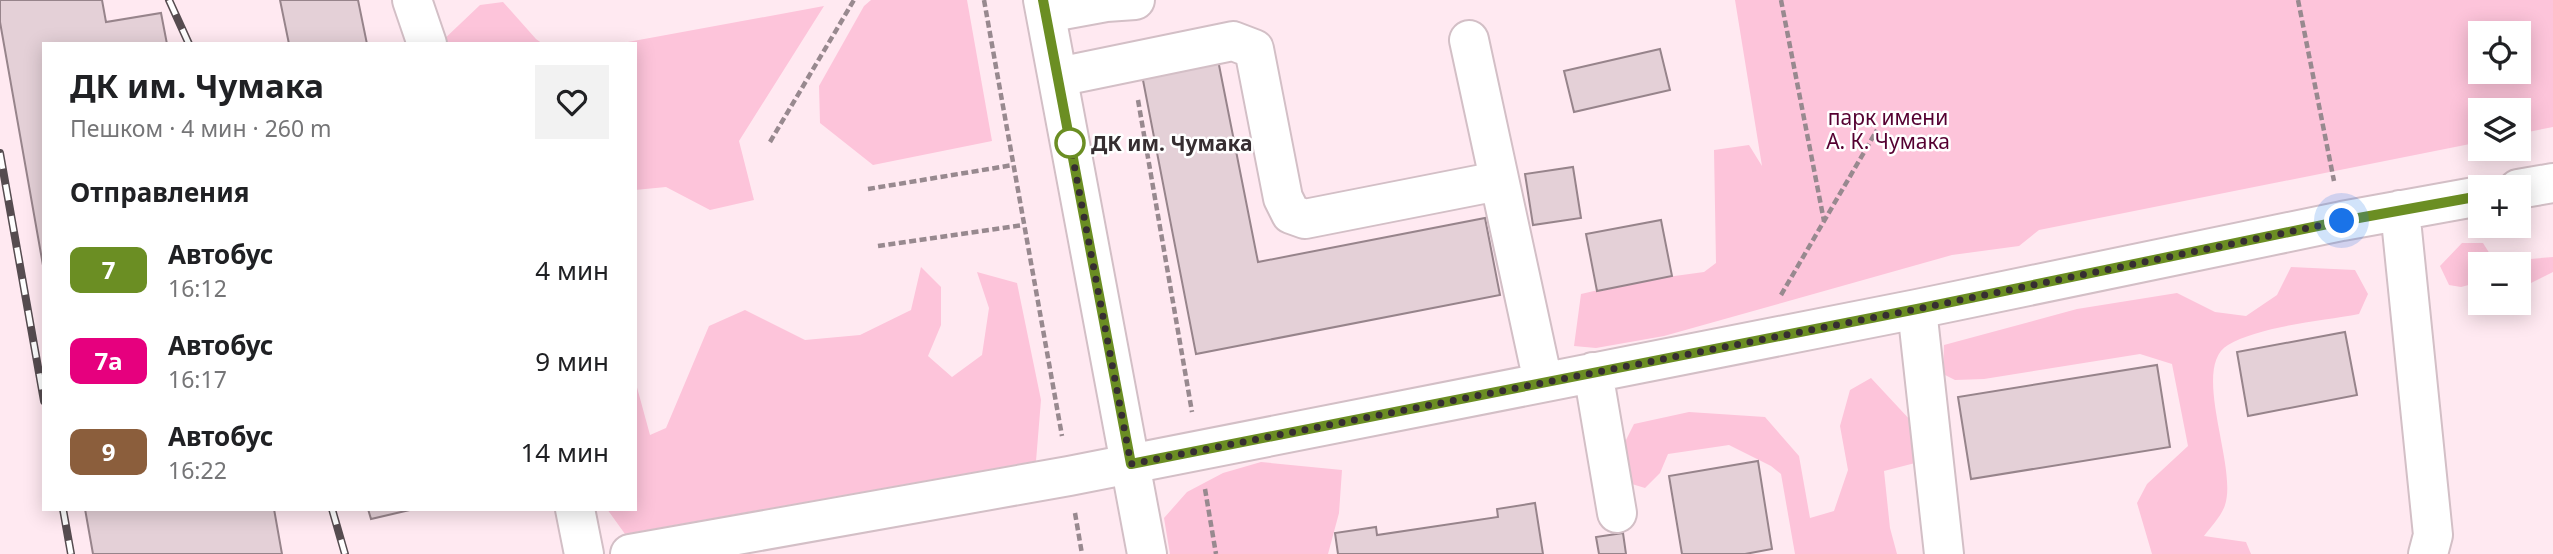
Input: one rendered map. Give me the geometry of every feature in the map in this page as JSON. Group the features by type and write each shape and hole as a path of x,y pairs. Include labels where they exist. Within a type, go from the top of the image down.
{"street":[{"path":"412,0 426,42"},
{"path":"1135,0 1044,7 1147,554"},
{"path":"1469,40 1543,382"},
{"path":"1058,77 1233,41 1254,50 1283,198 1291,214 1305,219 1498,181"},
{"path":"2531,187 2553,183"},
{"path":"630,554 678,550 1131,464 1917,309 2342,221 2468,198"},
{"path":"2400,210 2433,534 2428,554"},
{"path":"1917,309 1944,554"},
{"path":"1593,372 1618,513"},
{"path":"575,511 584,554"}],"path":[{"path":"770,142 854,0"},
{"path":"984,0 1082,554"},
{"path":"1781,0 1824,222"},
{"path":"2298,0 2342,221"},
{"path":"1131,62 1216,554"},
{"path":"1788,333 1781,292 1877,130"},
{"path":"868,189 1013,165"},
{"path":"878,246 1023,225"}],"green space":[{"path":"871,0 967,0 992,141 873,165 820,123 819,86 864,6"},
{"name":"парк имени А. К. Чумака","path":"1735,0 2553,0 2553,127 2531,131 2531,98 2468,98 2468,144 2039,230 2019,246 1952,255 1664,336 1596,348 1574,346 1581,294 1638,281 1704,272 1716,263 1714,150 1749,145 1762,166"},
{"path":"503,2 540,42 441,42 480,5"},
{"path":"824,6 739,141 754,200 710,210 666,187 637,190 637,42 628,42"},
{"path":"2462,243 2483,243 2489,252 2468,252 2468,285 2449,285 2440,266"},
{"path":"2553,257 2553,272 2531,283 2531,259"},
{"path":"921,267 941,287 941,325 928,356 952,377 982,355 989,308 977,272 1017,283 1041,400 1036,461 625,534 608,511 637,511 637,387 650,435 666,428 709,326 745,310 805,340 860,335 911,310"},
{"path":"2291,267 2355,270 2368,294 2359,314 2257,333 2228,345 2217,357 2213,374 2214,395 2227,488 2224,509 2204,536 2246,542 2251,554 2152,554 2137,503 2147,484 2188,446 2172,364 2140,354 1984,379 1955,380 1943,374 1944,345 2077,309 2177,293 2215,312 2246,316 2277,295"},
{"path":"1871,378 1912,422 1919,462 1884,471 1890,528 1897,554 1795,554 1781,474 1771,466 1729,445 1668,454 1660,473 1645,488 1622,481 1621,450 1634,424 1689,412 1765,417 1799,456 1810,518 1834,511 1848,470 1840,426 1850,390"},
{"path":"1261,462 1342,470 1339,513 1328,554 1170,554 1164,518 1187,492 1223,473"}],"building":[{"path":"0,0 102,0 106,22 161,13 167,42 42,42 42,260 0,22"},
{"path":"280,0 358,0 367,42 289,42"},
{"path":"1660,49 1670,90 1574,112 1564,71"},
{"path":"1218,60 1258,262 1485,218 1500,295 1196,354 1142,75"},
{"path":"1573,167 1581,218 1533,225 1525,174"},
{"path":"1661,220 1672,276 1597,291 1586,234"},
{"path":"2345,332 2357,395 2248,416 2237,352"},
{"path":"2157,365 2170,447 1971,479 1958,397"},
{"path":"1758,461 1772,549 1745,554 1682,554 1669,476"},
{"path":"1535,503 1543,554 1338,554 1335,533 1376,527 1377,535 1498,517 1497,509"},
{"path":"85,511 274,511 282,554 93,554"},
{"path":"369,511 405,511 371,519"},
{"path":"1623,533 1626,554 1599,554 1596,537"}],"railway":[{"path":"169,0 188,42"},
{"path":"0,153 42,390"},
{"path":"63,511 71,554"},
{"path":"333,511 345,554"}],"bus line":[{"name":"7","path":"1043,0 1131,464 1917,309 2342,221 2468,198"}],"place":[{"name":"ДК им. Чумака","path":"1070,143"}],"route":[{"path":"1070,143 1131,464 1917,309 2342,221"}]}
